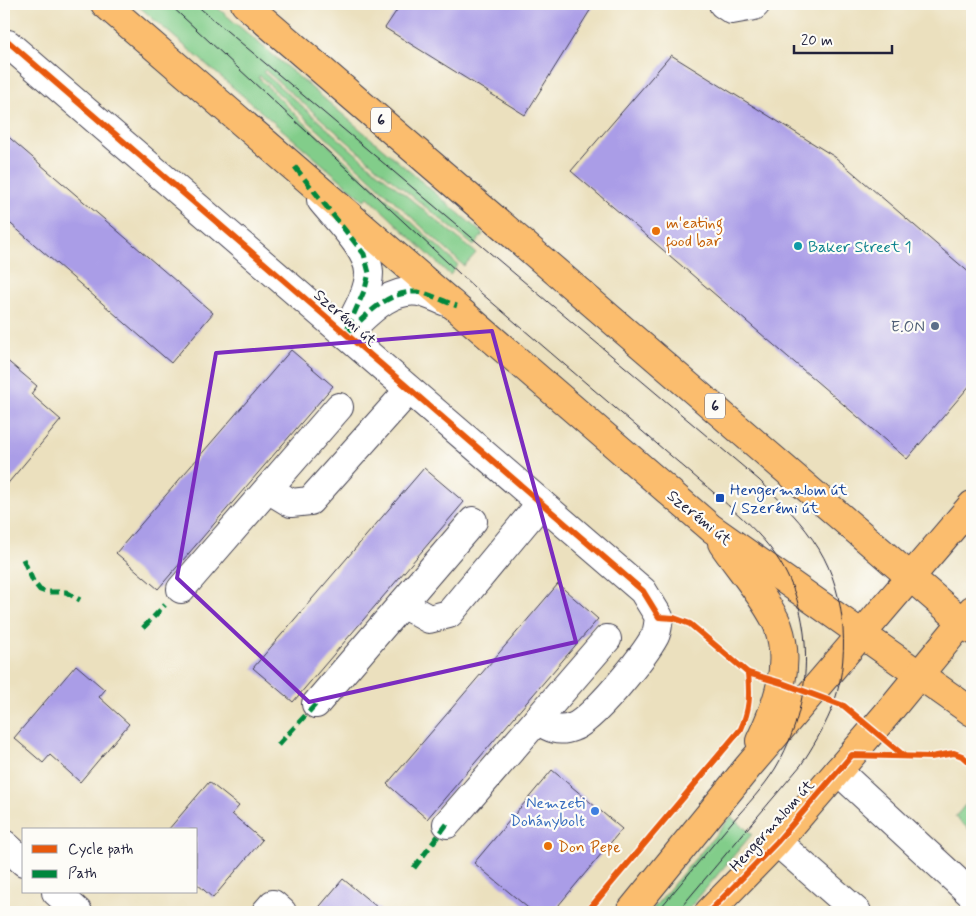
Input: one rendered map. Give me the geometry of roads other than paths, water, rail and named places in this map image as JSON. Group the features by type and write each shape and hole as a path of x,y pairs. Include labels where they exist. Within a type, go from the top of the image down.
{"main road":[{"name":"Szerémi út","path":"105,4 457,306 592,427 711,528 972,712"},
{"name":"6","path":"246,4 911,577 969,620"},
{"path":"630,912 748,767 972,505"},
{"path":"711,528 771,613 778,627 782,649 782,682 772,716 748,767"},
{"name":"Hengermalom út","path":"709,912 777,842 919,674 969,620"}],"street":[{"path":"723,4 732,10 756,4"},
{"name":"Szerémi út","path":"8,44 643,591 659,617 656,633 648,648 592,714 574,727 555,731 537,720"},
{"path":"295,167 364,254 369,273 345,334"},
{"path":"345,334 379,304 397,294 418,292 457,306"},
{"path":"268,489 291,503 310,500 410,390"},
{"path":"181,589 339,407"},
{"path":"402,604 429,619 448,614 541,503"},
{"path":"316,704 473,521"},
{"path":"447,824 607,639"},
{"path":"838,771 972,895"},
{"path":"777,842 857,912"},
{"path":"4,844 22,860"},
{"path":"58,894 78,912"},
{"path":"266,912 273,904 282,912"}],"tram line":[{"path":"169,4 474,287 743,518 770,548 790,580 799,607 804,634 806,662 797,718 788,744 775,769 755,796 657,912"},
{"path":"195,4 759,480 799,521 819,549 836,587 843,629 841,671 831,711 801,765 677,912"}],"place":[{"name":"m'eating food bar","path":"656,231"},
{"name":"Baker Street 1","path":"798,246"},
{"name":"E.ON","path":"935,326"},
{"name":"Hengermalom út / Szerémi út","path":"720,498"},
{"name":"Nemzeti Dohánybolt","path":"595,811"},
{"name":"Don Pepe","path":"548,846"}]}
